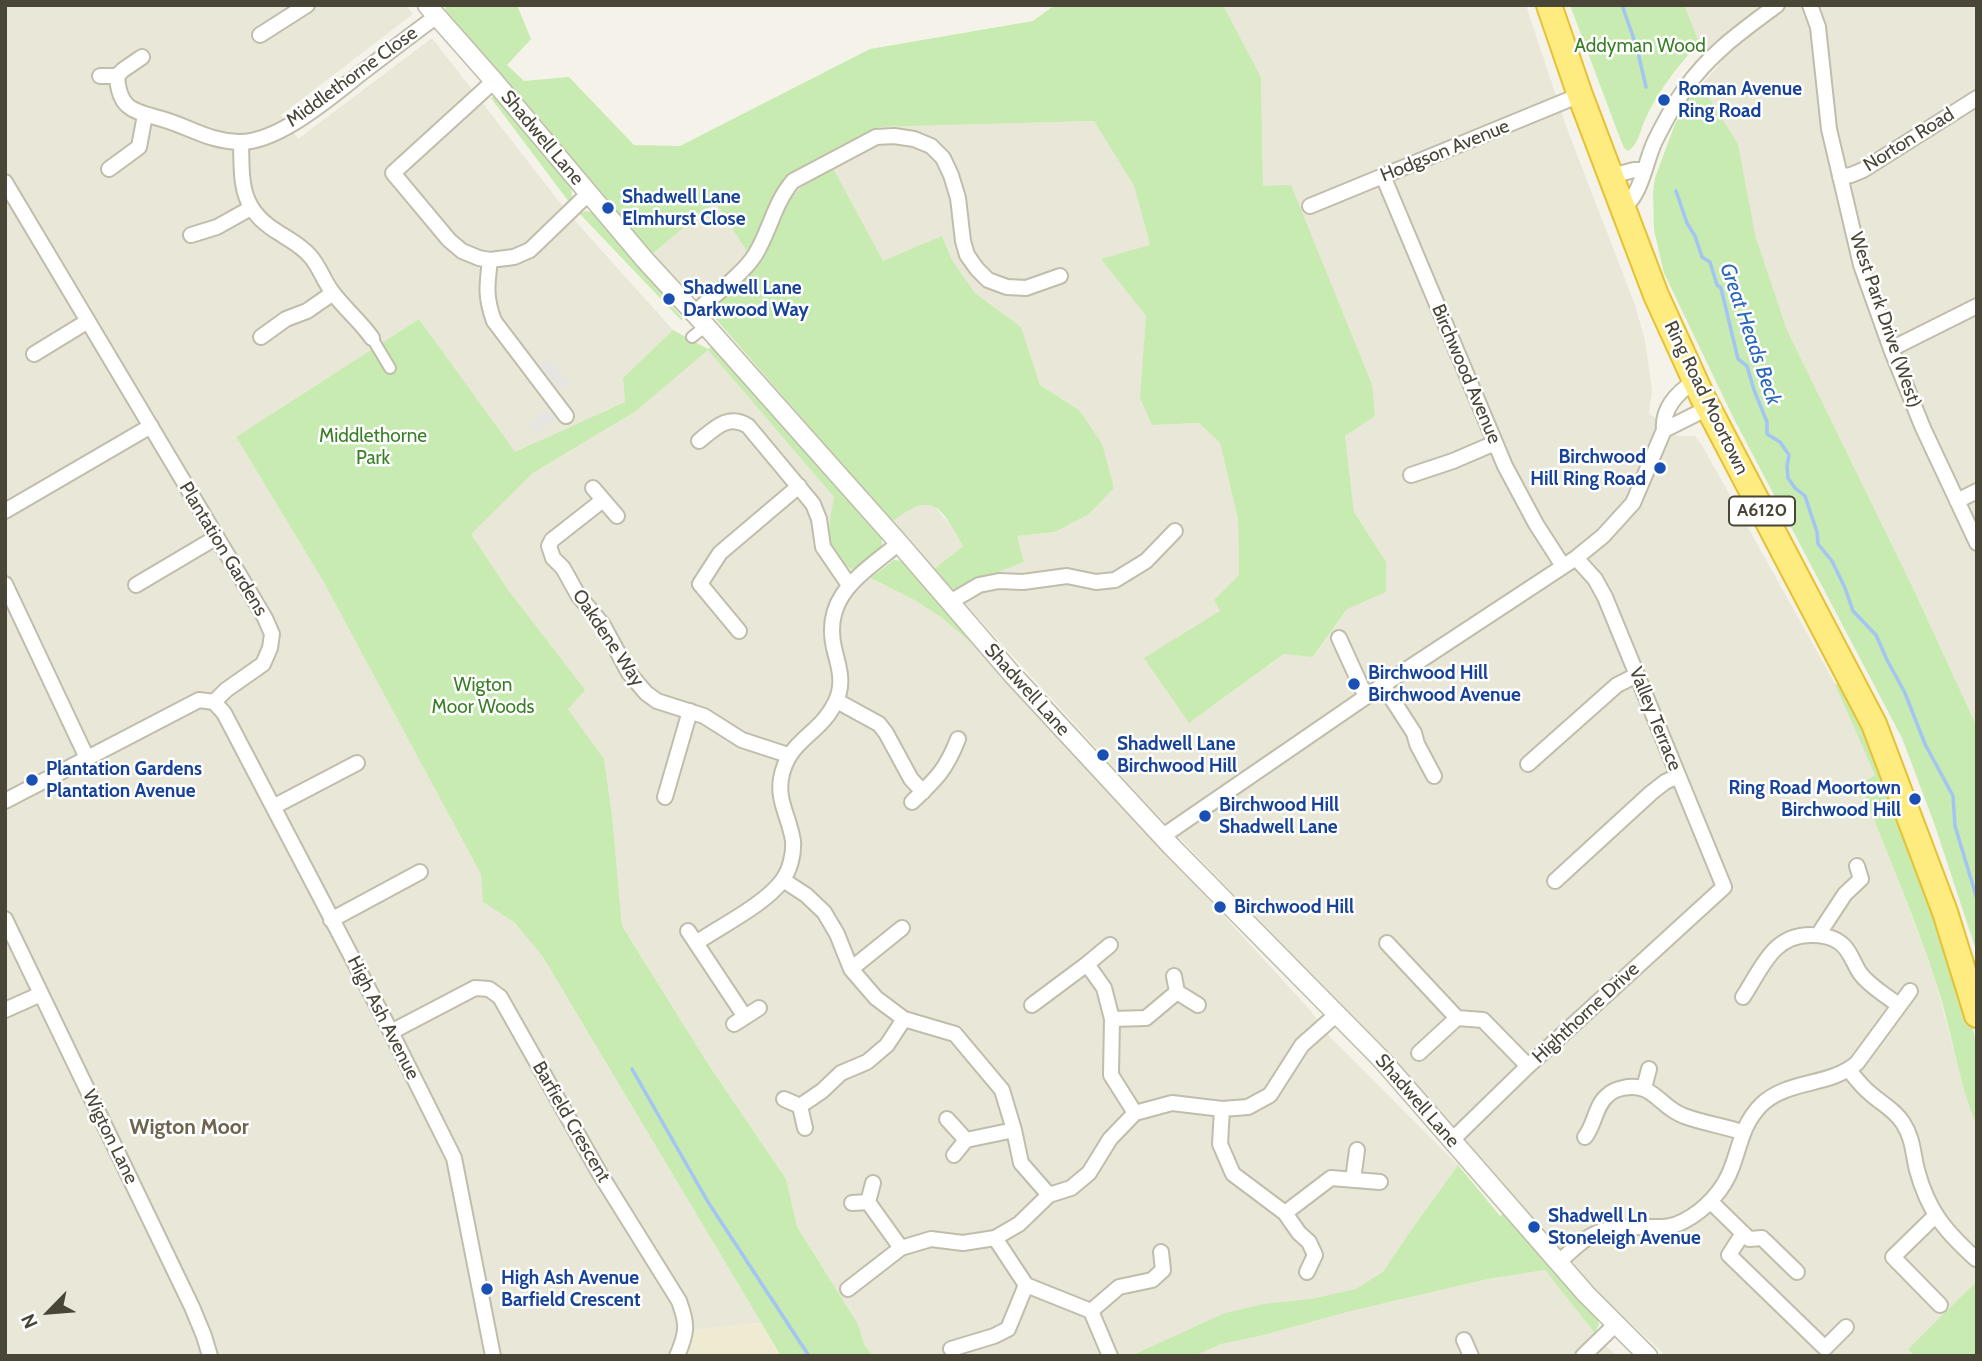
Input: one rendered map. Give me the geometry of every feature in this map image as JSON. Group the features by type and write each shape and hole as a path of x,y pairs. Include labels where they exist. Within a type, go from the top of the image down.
{"highway":[{"name":"Ring Road Moortown","path":"1549,5 1656,295 1708,408 1874,724 1945,912 1977,1015"}],"street":[{"path":"260,35 307,5"},
{"path":"1623,208 1639,187 1655,141 1684,90 1725,44 1777,5"},
{"name":"West Park Drive (West)","path":"1810,5 1818,27 1829,128 1861,265 1923,428 1977,543"},
{"name":"Shadwell Lane","path":"432,11 698,325 899,543 1011,673 1267,945 1382,1060 1558,1264 1648,1356"},
{"name":"Middlethorne Close","path":"117,76 118,89 126,104 135,112 169,121 213,139 241,142 256,140 308,114 432,11"},
{"path":"100,76 117,76 142,57"},
{"path":"494,81 393,173 449,240 463,251 490,260 514,257 530,250 588,194"},
{"name":"Hodgson Avenue","path":"1310,206 1580,95"},
{"name":"Norton Road","path":"1840,177 1863,170 1977,98"},
{"path":"109,169 139,147 145,115"},
{"path":"698,325 754,256 784,192 793,181 876,137 914,139 931,146 943,158 958,198 962,241 967,255 988,280 1007,287 1026,288 1060,276"},
{"path":"241,142 244,195 251,208 260,220 310,256 333,293 362,324 390,368"},
{"path":"1611,176 1643,170"},
{"name":"Birchwood Avenue","path":"1383,176 1519,494 1569,562"},
{"name":"Plantation Gardens","path":"5,182 265,618 272,634 264,664 226,690 214,702 199,700 5,801"},
{"path":"191,235 217,227 251,208"},
{"path":"490,260 486,289 487,304 494,321 566,416"},
{"path":"261,337 286,319 307,311 333,293"},
{"path":"1891,349 1977,306"},
{"path":"34,355 88,321"},
{"path":"1163,836 1569,562 1603,536 1633,503 1664,430 1663,422 1674,398 1678,392 1695,381"},
{"path":"1664,430 1708,408"},
{"path":"699,441 722,423 735,420 753,431 813,503 823,547 849,585"},
{"path":"5,511 151,426"},
{"path":"1411,475 1495,443"},
{"path":"739,631 700,584 720,553 799,486"},
{"path":"1957,500 1977,491"},
{"name":"Oakdene Way","path":"617,516 598,494 549,546 553,558 563,568 578,595 603,625 629,673 646,693 657,701 704,716 742,740 788,755"},
{"path":"950,602 979,585 999,581 1023,582 1067,576 1096,582 1115,580 1146,561 1174,531"},
{"path":"136,585 217,537"},
{"path":"759,1008 740,1020 692,937 758,902 783,880 792,860 793,843 780,794 780,780 788,755 822,722 837,701 841,676 832,635 835,607 849,585 899,543"},
{"name":"Valley Terrace","path":"1569,562 1595,579 1605,597 1724,887"},
{"path":"5,584 88,758"},
{"path":"1339,638 1366,697"},
{"path":"1528,764 1617,685 1637,675"},
{"path":"1383,685 1434,768"},
{"path":"837,701 878,724 886,733 911,779 917,797 942,773 950,761 958,739"},
{"name":"High Ash Avenue","path":"214,702 224,713 454,1158 493,1356"},
{"path":"665,797 690,711"},
{"path":"273,807 357,763"},
{"path":"1555,881 1658,787 1678,776"},
{"path":"1818,936 1845,894 1861,878 1857,866"},
{"path":"331,920 420,872"},
{"path":"783,880 806,895 824,912 837,934 851,969 876,998 904,1019 955,1034 1002,1090 1021,1163 1049,1195"},
{"name":"Highthorne Drive","path":"1451,1141 1528,1066 1724,887"},
{"name":"Wigton Lane","path":"5,919 192,1307 210,1356"},
{"path":"851,969 902,928"},
{"path":"1743,997 1770,954 1779,945 1788,938 1818,936 1840,942 1860,974 1898,1005"},
{"path":"1387,943 1457,1018 1483,1020 1528,1066"},
{"path":"1032,1005 1110,945"},
{"path":"1087,964 1104,988 1112,1019 1111,1075 1135,1113"},
{"path":"1174,976 1177,992 1198,1005"},
{"name":"Barfield Crescent","path":"391,1032 475,988 489,989 500,997 600,1174 680,1301 686,1318 684,1338 677,1356"},
{"path":"1558,1264 1585,1240 1603,1230 1674,1226 1711,1202 1727,1180 1742,1132 1760,1106 1780,1091 1849,1070 1910,991"},
{"path":"1112,1019 1146,1018 1177,992"},
{"path":"5,1010 41,994"},
{"path":"848,1289 901,1248 931,1240 962,1243 995,1238 1018,1224 1049,1195 1071,1188 1089,1174 1110,1139 1135,1113 1172,1103 1222,1110 1248,1107 1270,1094 1302,1045 1337,1014"},
{"path":"1419,1053 1457,1018"},
{"path":"800,1107 841,1073 867,1062 877,1054 887,1045 904,1019"},
{"path":"1644,1088 1649,1069"},
{"path":"1849,1070 1860,1085 1894,1111 1903,1122 1909,1134 1920,1181 1935,1216 1976,1259"},
{"path":"1585,1137 1590,1131 1599,1105 1607,1095 1631,1086 1644,1088 1680,1115 1742,1132"},
{"path":"784,1099 800,1107"},
{"path":"800,1107 805,1128"},
{"path":"1222,1110 1220,1144 1233,1174 1285,1213 1309,1242 1315,1255 1307,1272"},
{"path":"947,1119 966,1140"},
{"path":"954,1155 966,1140 1014,1130"},
{"path":"1353,1180 1357,1150"},
{"path":"1285,1213 1331,1178 1380,1182"},
{"path":"873,1182 868,1202 901,1248"},
{"path":"852,1203 868,1202"},
{"path":"1711,1202 1749,1240 1762,1238 1797,1272"},
{"path":"1935,1216 1893,1257 1940,1305"},
{"path":"1743,1233 1729,1255 1825,1348 1846,1327"},
{"path":"995,1238 1026,1285 1091,1311 1110,1356"},
{"path":"1091,1311 1119,1287 1152,1280 1167,1271 1161,1252"},
{"path":"948,1353 1008,1329 1026,1285"},
{"path":"1583,1356 1615,1325"},
{"path":"1464,1340 1471,1356"}],"shaded area":[{"path":"5,5 406,5 413,14 281,115 298,139 432,38 568,213 673,330 623,378 625,402 514,453 419,319 236,437 322,579 482,874 483,902 515,923 543,957 761,1323 693,1330 686,1356 5,1356"},
{"path":"1223,5 1526,5 1566,126 1635,305 1645,340 1652,390 1649,413 1677,436 1695,436 1703,447 1838,689 1875,775 1860,784 1935,978 1958,1067 1977,1126 1977,1281 1908,1349 1915,1356 1666,1356 1579,1274 1408,1075 1148,805 953,590 1024,562 1017,536 1055,532 1089,514 1114,488 1079,410 1040,385 1021,327 975,293 952,260 942,236 883,262 826,155 878,127 1094,121 1134,186 1150,246 1101,259 1146,316 1141,399 1152,425 1199,423 1220,443 1238,519 1239,575 1214,600 1221,611 1189,723 1285,654 1314,657 1347,609 1386,562 1354,512 1345,436 1374,416 1263,186 1261,77"},
{"path":"1684,5 1977,5 1977,727 1912,586 1787,330 1754,235 1738,144 1701,85 1719,65 1699,42"},
{"path":"715,202 748,253 699,300 652,254"},
{"path":"708,350 834,497 829,533 846,567 916,601 941,617 985,655 1310,1010 1330,1037 1458,1165 1383,1273 1356,1290 1311,1299 1172,1338 1131,1356 874,1356 865,1346 858,1324 797,1227 786,1179 708,1064 622,926 604,759 568,709 511,594 470,533 533,473 636,411"},
{"path":"548,357 569,383 554,395 533,370"},
{"path":"551,406 558,416 536,433 528,424"},
{"path":"926,504 935,507 952,527 963,546 934,569 892,522 909,508"},
{"path":"1545,1270 1617,1356 1194,1356 1221,1344 1351,1311 1488,1279"},
{"path":"761,1323 781,1356 686,1356 693,1338 692,1330"}],"green space":[{"path":"447,5 517,5 531,39 507,65 524,81 569,77 634,145 680,146 870,49 1033,21 1055,5 1223,5 1261,77 1263,186 1291,185 1372,385 1375,416 1345,436 1354,512 1386,562 1386,592 1347,609 1313,657 1284,654 1189,723 1144,658 1220,611 1214,600 1239,575 1238,519 1220,443 1199,423 1152,425 1140,398 1146,316 1101,259 1150,245 1134,186 1094,121 878,127 784,177 748,253 715,202 652,254 445,10"},
{"name":"Addyman Wood","path":"1570,5 1684,5 1699,42 1661,90 1636,142 1628,151 1618,133"},
{"path":"1701,85 1738,144 1755,235 1787,330 1912,586 1977,727 1977,953 1934,823 1902,738 1733,417 1664,273 1654,230 1655,178 1675,124 1689,99"},
{"path":"494,96 571,185 572,196 569,202 491,98"},
{"path":"833,168 883,261 942,236 952,260 975,293 1021,327 1040,385 1079,410 1102,444 1114,488 1089,514 1055,532 1017,536 1024,562 953,590 934,569 963,546 942,513 935,507 917,506 892,522 708,310 762,261 791,198 801,187"},
{"path":"587,211 599,218 683,319 681,320 579,213"},
{"name":"Wigton Moor Woods","path":"419,319 515,452 625,402 623,378 673,330 708,349 714,345 881,533 879,550 856,571 837,558 832,549 829,530 834,497 708,350 636,411 533,473 471,534 511,594 585,690 568,709 604,759 622,926 708,1064 786,1179 797,1227 858,1324 865,1346 874,1356 781,1356 543,957 515,923 483,902 481,874 322,579 236,437"},
{"path":"894,560 903,561 985,655 941,617 870,578"},
{"path":"1844,682 1944,929 1977,1044 1977,1126 1964,1089 1934,976 1860,784 1875,775 1835,684"},
{"path":"1458,1165 1500,1216 1503,1214 1596,1315 1599,1324 1595,1333 1545,1270 1488,1279 1351,1311 1221,1344 1194,1356 1131,1356 1225,1313 1356,1289 1383,1272"},
{"path":"1977,1281 1977,1356 1915,1356 1908,1349"}],"waterway":[{"name":"Great Heads Beck","path":"1622,5 1637,48 1646,87"},
{"name":"Great Heads Beck","path":"1676,191 1702,257 1710,262 1717,285 1721,288 1738,359 1747,366 1767,422 1767,434 1780,442 1789,455 1788,478 1805,496 1817,532 1818,544 1832,561 1853,611 1876,635 1905,693 1925,744 1953,796 1955,826 1977,899"},
{"path":"632,1069 708,1202 809,1356"}],"place":[{"name":"Roman Avenue Ring Road","path":"1664,100"},
{"name":"Shadwell Lane Elmhurst Close","path":"608,208"},
{"name":"Shadwell Lane Darkwood Way","path":"669,299"},
{"name":"Birchwood Hill Ring Road","path":"1660,468"},
{"name":"Birchwood Hill Birchwood Avenue","path":"1354,684"},
{"name":"Shadwell Lane Birchwood Hill","path":"1103,755"},
{"name":"Plantation Gardens Plantation Avenue","path":"32,780"},
{"name":"Ring Road Moortown Birchwood Hill","path":"1915,799"},
{"name":"Birchwood Hill Shadwell Lane","path":"1205,816"},
{"name":"Birchwood Hill","path":"1220,907"},
{"name":"Shadwell Ln Stoneleigh Avenue","path":"1534,1227"},
{"name":"High Ash Avenue Barfield Crescent","path":"487,1289"}],"district":[{"name":"Wigton Moor","path":"189,1128"}],"park label":[{"name":"Middlethorne Park","path":"373,447"}]}
